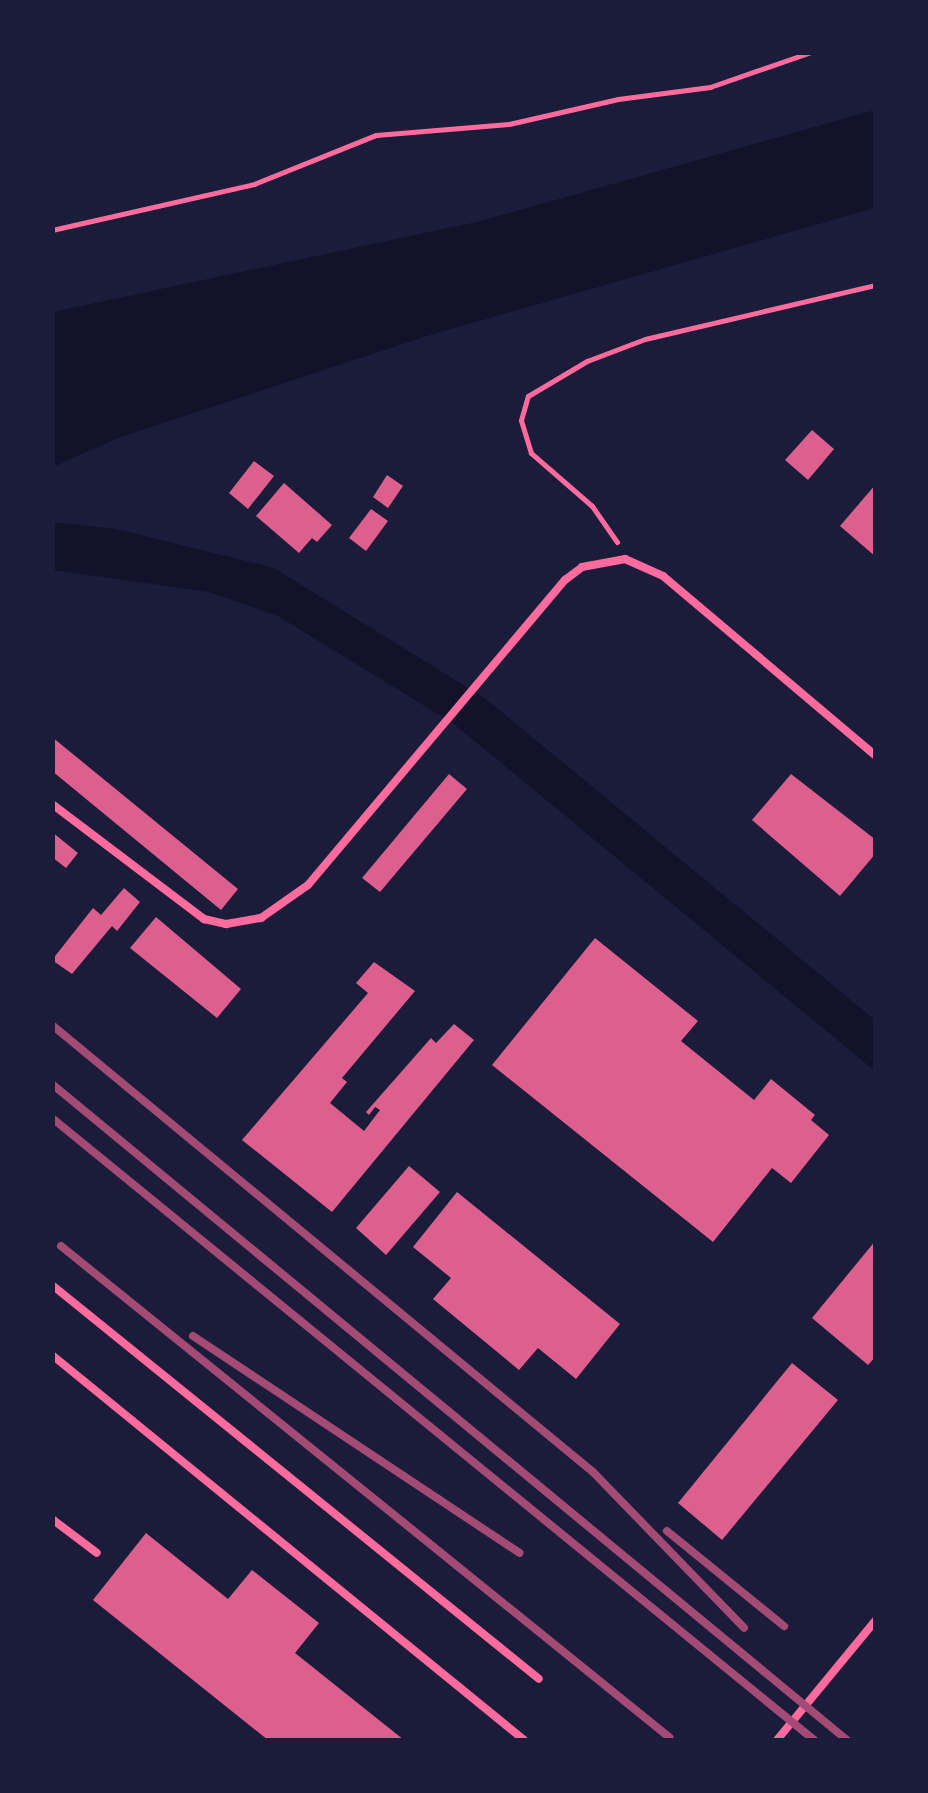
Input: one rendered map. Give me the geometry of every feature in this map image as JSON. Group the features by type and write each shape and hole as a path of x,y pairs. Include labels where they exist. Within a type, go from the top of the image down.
{"lane":[{"path":"52,804 204,919 226,924 252,922 308,885 565,580 582,567 624,559 663,576 876,756"},
{"path":"52,1285 539,1679"},
{"path":"52,1355 524,1740"},
{"path":"52,1518 97,1553"},
{"path":"777,1740 876,1620"}],"path":[{"path":"52,230 254,184 376,135 509,124 618,99 710,86 811,52"},
{"path":"624,559 604,519 531,454 521,420 528,396 587,360 645,338 876,284"}],"shaded area":[{"path":"875,110 875,208 430,335 118,438 53,467 53,312 481,221"},
{"path":"52,522 116,529 274,568 486,699 875,1020 875,1071 454,724 278,616 209,592 53,570"}],"building":[{"path":"812,430 834,449 808,480 785,460"},
{"path":"254,461 274,476 248,509 229,493"},
{"path":"387,475 403,486 388,508 373,497"},
{"path":"284,483 332,525 317,542 312,538 299,553 256,516"},
{"path":"876,484 876,557 840,526"},
{"path":"371,509 388,521 366,551 349,538"},
{"path":"52,737 238,889 221,910 52,771"},
{"path":"449,774 467,789 380,892 362,878"},
{"path":"791,774 876,840 876,853 840,896 752,820"},
{"path":"52,832 78,853 66,868 52,857"},
{"path":"124,888 140,902 117,931 112,926 72,974 52,960 93,908 101,915"},
{"path":"156,917 241,989 217,1018 130,948"},
{"path":"595,938 698,1021 681,1041 754,1100 771,1079 815,1115 811,1120 829,1135 791,1183 772,1168 713,1242 492,1065"},
{"path":"374,962 415,991 342,1078 347,1082 330,1103 364,1131 380,1110 375,1107 369,1115 366,1112 431,1038 436,1043 454,1024 474,1040 332,1212 242,1140 368,993 356,983"},
{"path":"409,1166 440,1192 386,1255 356,1228"},
{"path":"457,1192 620,1324 576,1379 538,1348 519,1370 433,1299 451,1278 413,1247"},
{"path":"876,1240 876,1356 868,1365 812,1318"},
{"path":"792,1363 838,1400 722,1540 678,1503"},
{"path":"146,1533 228,1599 252,1570 319,1623 295,1653 404,1740 268,1740 93,1600"}],"railway":[{"path":"52,1025 593,1472 744,1628"},
{"path":"52,1084 847,1740"},
{"path":"52,1118 814,1740"},
{"path":"61,1246 669,1737"},
{"path":"193,1336 519,1553"},
{"path":"667,1531 784,1626"}]}
